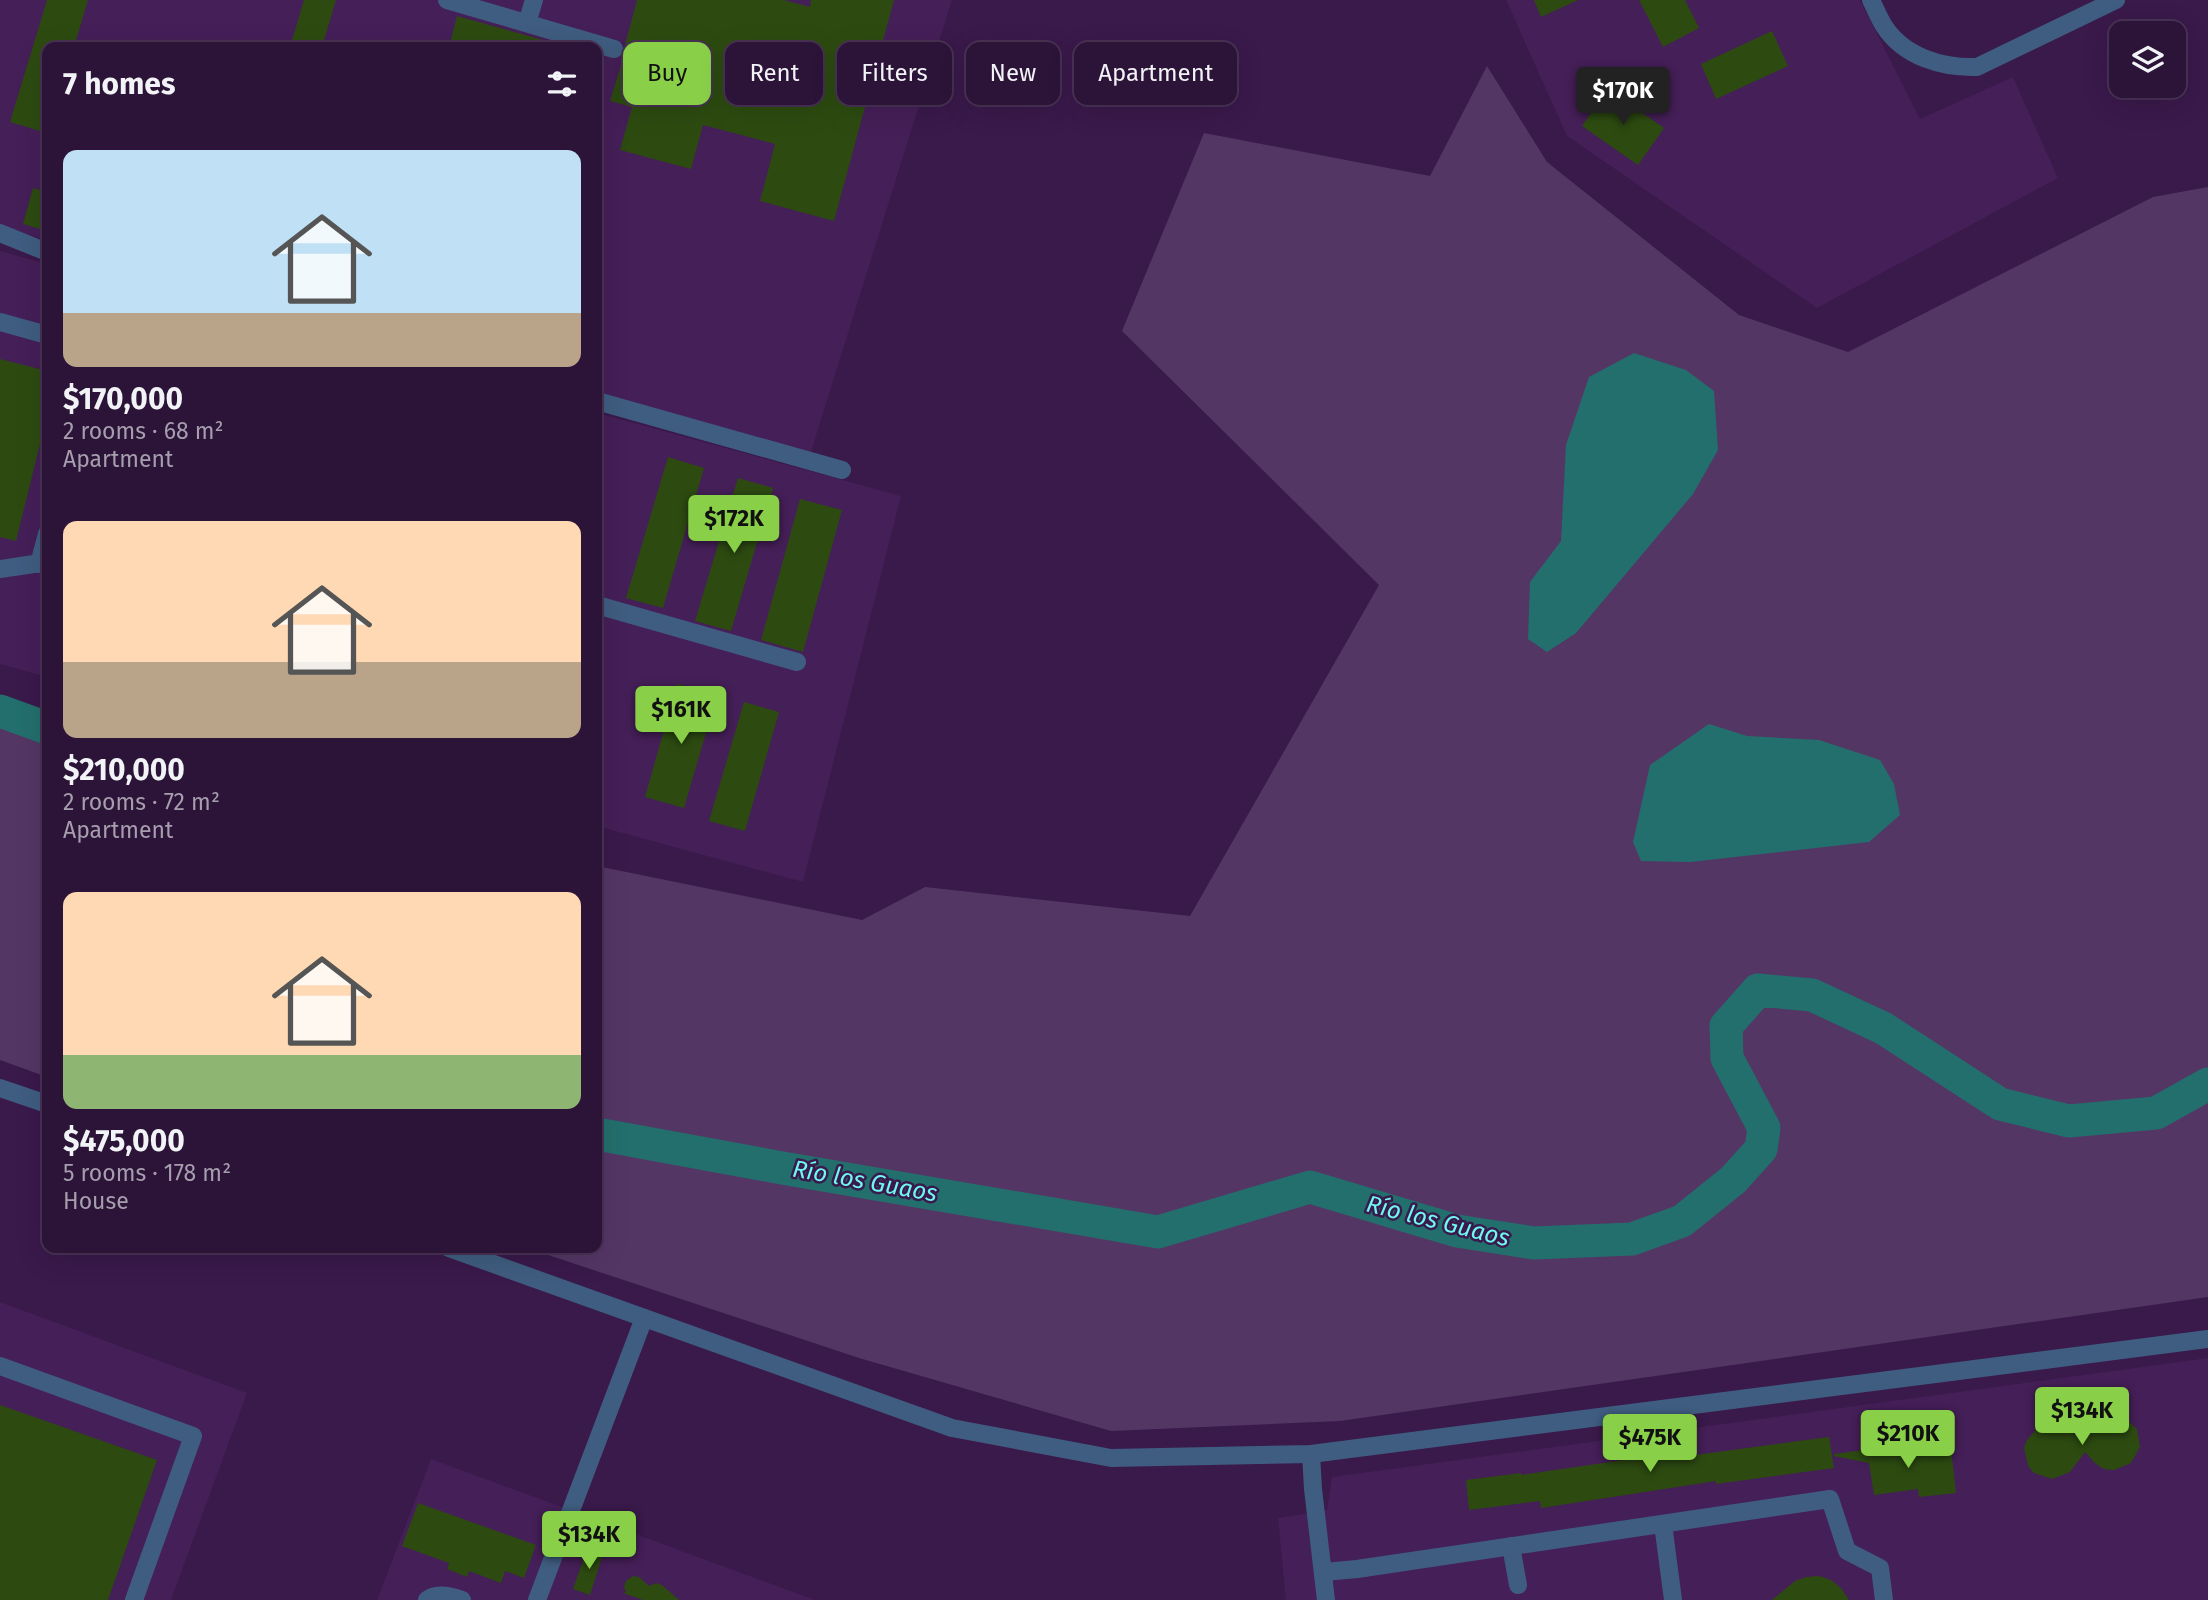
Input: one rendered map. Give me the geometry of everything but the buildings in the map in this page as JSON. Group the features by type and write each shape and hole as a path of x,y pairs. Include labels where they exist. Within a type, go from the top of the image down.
{"street":[{"path":"447,0 591,42"},
{"path":"527,23 534,0"},
{"path":"1871,0 1884,26 1904,47 1927,60 1952,67 1977,67 2116,0"},
{"path":"602,45 614,49"},
{"path":"0,233 42,250"},
{"path":"0,322 42,334"},
{"path":"602,402 842,470"},
{"path":"0,569 42,563"},
{"path":"602,606 797,663"},
{"path":"0,1088 42,1102"},
{"path":"463,1253 952,1428 1111,1458 1311,1454 2208,1339"},
{"path":"537,1600 644,1318"},
{"path":"0,1366 193,1436 134,1600"},
{"path":"1311,1454 1312,1489 1326,1600"},
{"path":"1324,1572 1830,1499 1847,1552 1880,1568 1884,1600"},
{"path":"1663,1524 1673,1600"},
{"path":"1511,1546 1518,1585"},
{"path":"427,1600 432,1596 450,1596 462,1600"}],"shaded area":[{"path":"0,0 952,0 939,42 837,42 837,105 919,105 810,455 602,396 602,42 42,42 42,239 0,227"},
{"path":"1506,0 1860,0 1920,119 2013,77 2058,178 1817,308 1567,136"},
{"path":"1487,66 1547,162 1739,315 1848,352 2153,197 2208,187 2208,1297 1340,1421 1111,1431 859,1358 542,1253 602,1253 602,867 862,920 925,887 1190,916 1379,585 1122,331 1204,133 1430,176"},
{"path":"0,251 42,263 42,676 0,664"},
{"path":"1634,353 1686,370 1714,391 1718,450 1693,494 1576,633 1547,652 1528,639 1530,582 1561,541 1566,445 1589,377"},
{"path":"602,414 901,496 803,882 602,827"},
{"path":"0,701 42,714 42,1075 0,1060"},
{"path":"1709,724 1747,736 1819,740 1880,760 1894,784 1900,815 1869,842 1690,862 1641,861 1633,842 1650,765"},
{"path":"0,1302 247,1393 171,1600 0,1600"},
{"path":"2208,1358 2208,1600 1286,1600 1278,1518 1327,1510 1332,1477"},
{"path":"431,1459 815,1600 377,1600"}],"waterway":[{"name":"Río los Guaos","path":"0,711 42,726"},
{"name":"Río los Guaos","path":"602,1135 1158,1232 1310,1187 1457,1231 1534,1243 1632,1239 1682,1221 1733,1180 1761,1149 1764,1128 1727,1058 1726,1026 1758,990 1812,995 1883,1028 2000,1104 2069,1121 2156,1113 2208,1084"}]}
